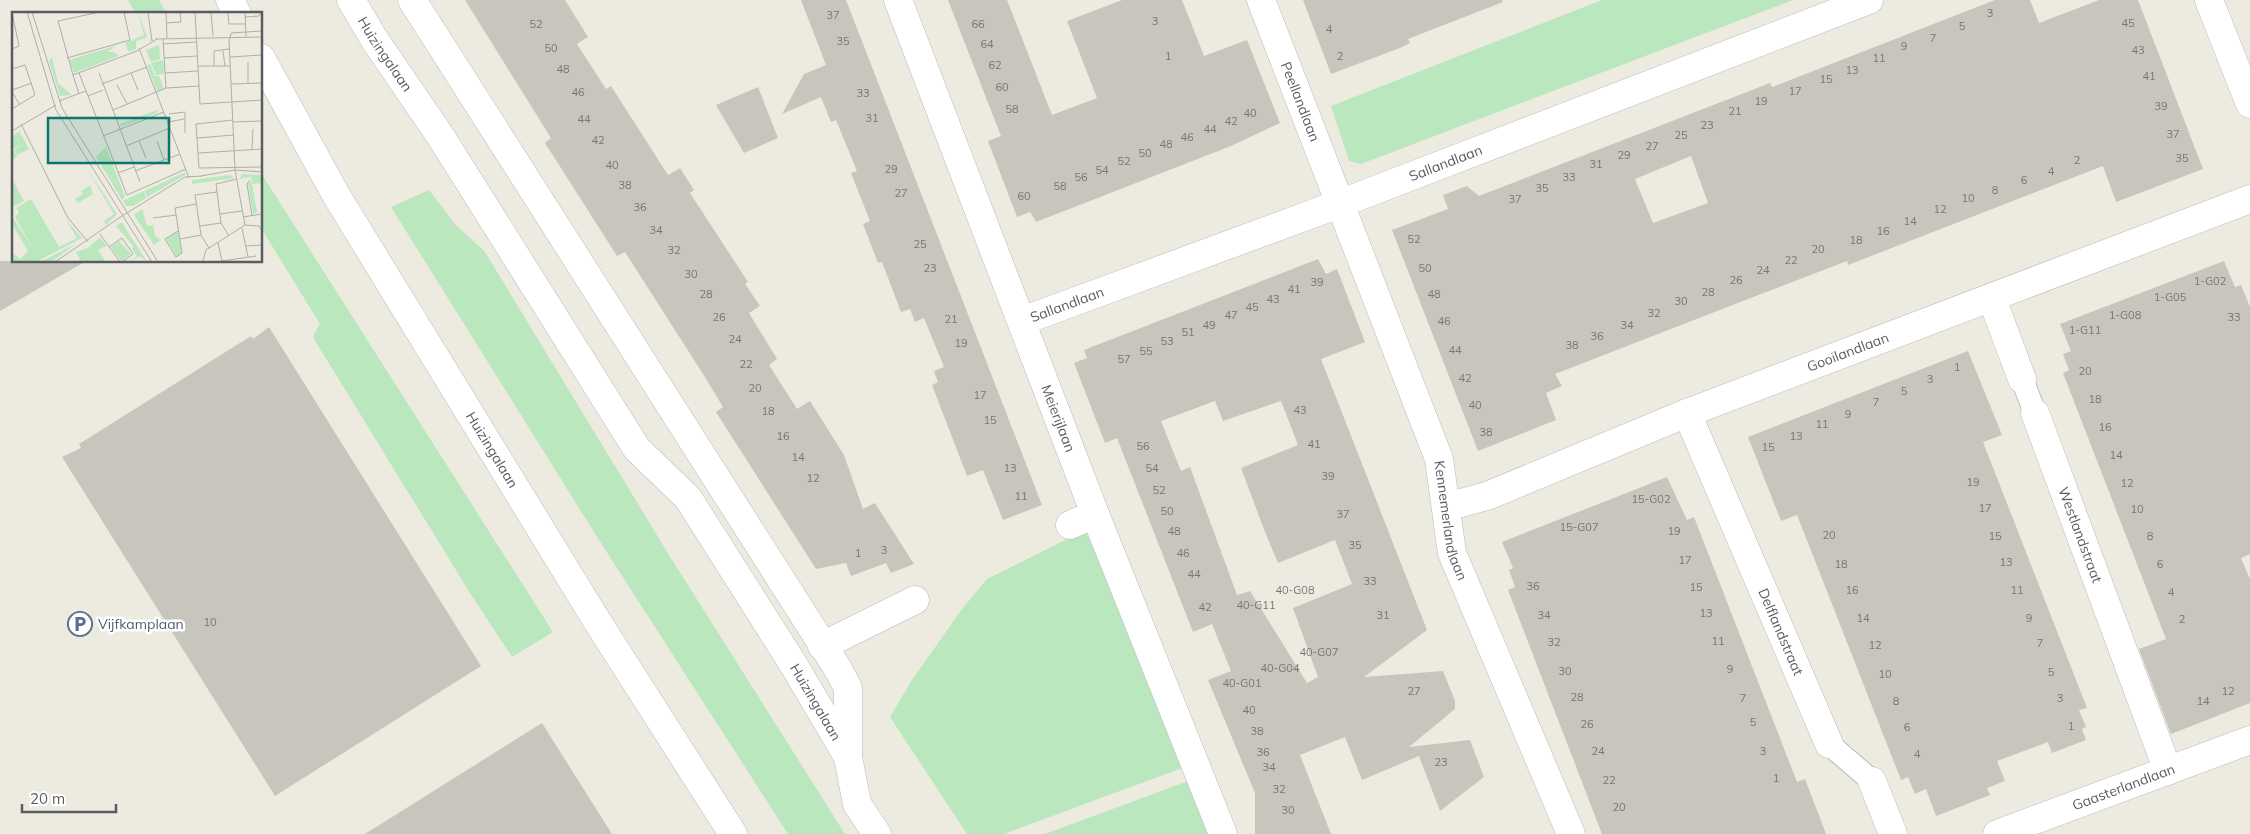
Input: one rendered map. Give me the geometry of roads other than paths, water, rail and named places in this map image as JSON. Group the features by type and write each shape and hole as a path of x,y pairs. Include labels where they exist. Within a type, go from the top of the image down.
{"street":[{"path":"230,0 236,12"},
{"name":"Huizingalaan","path":"351,0 374,39 441,138 637,449 688,498 795,667 848,757"},
{"name":"Huizingalaan","path":"412,0 848,688 848,757 857,804 877,834"},
{"name":"Meierijlaan","path":"898,0 1095,514 1224,834"},
{"name":"Peellandlaan","path":"1261,0 1339,204"},
{"name":"Sallandlaan","path":"1022,321 1339,204 1869,0"},
{"path":"2209,0 2244,70 2250,104"},
{"name":"Huizingalaan","path":"262,60 336,195 597,621 733,834"},
{"name":"Gooilandlaan","path":"1446,507 1486,496 1687,413 1992,299 2250,199"},
{"name":"Kennemerlandlaan","path":"1339,204 1439,459 1452,553 1571,834"},
{"name":"Westlandstraat","path":"1992,299 2168,772"},
{"name":"Delflandstraat","path":"1687,413 1829,744 1872,781 1893,834"},
{"path":"1070,525 1095,514"},
{"path":"822,646 915,600"},
{"name":"Gaasterlandlaan","path":"1997,834 2250,740"}],"place":[{"name":"Vijfkamplaan","path":"80,624"}]}
